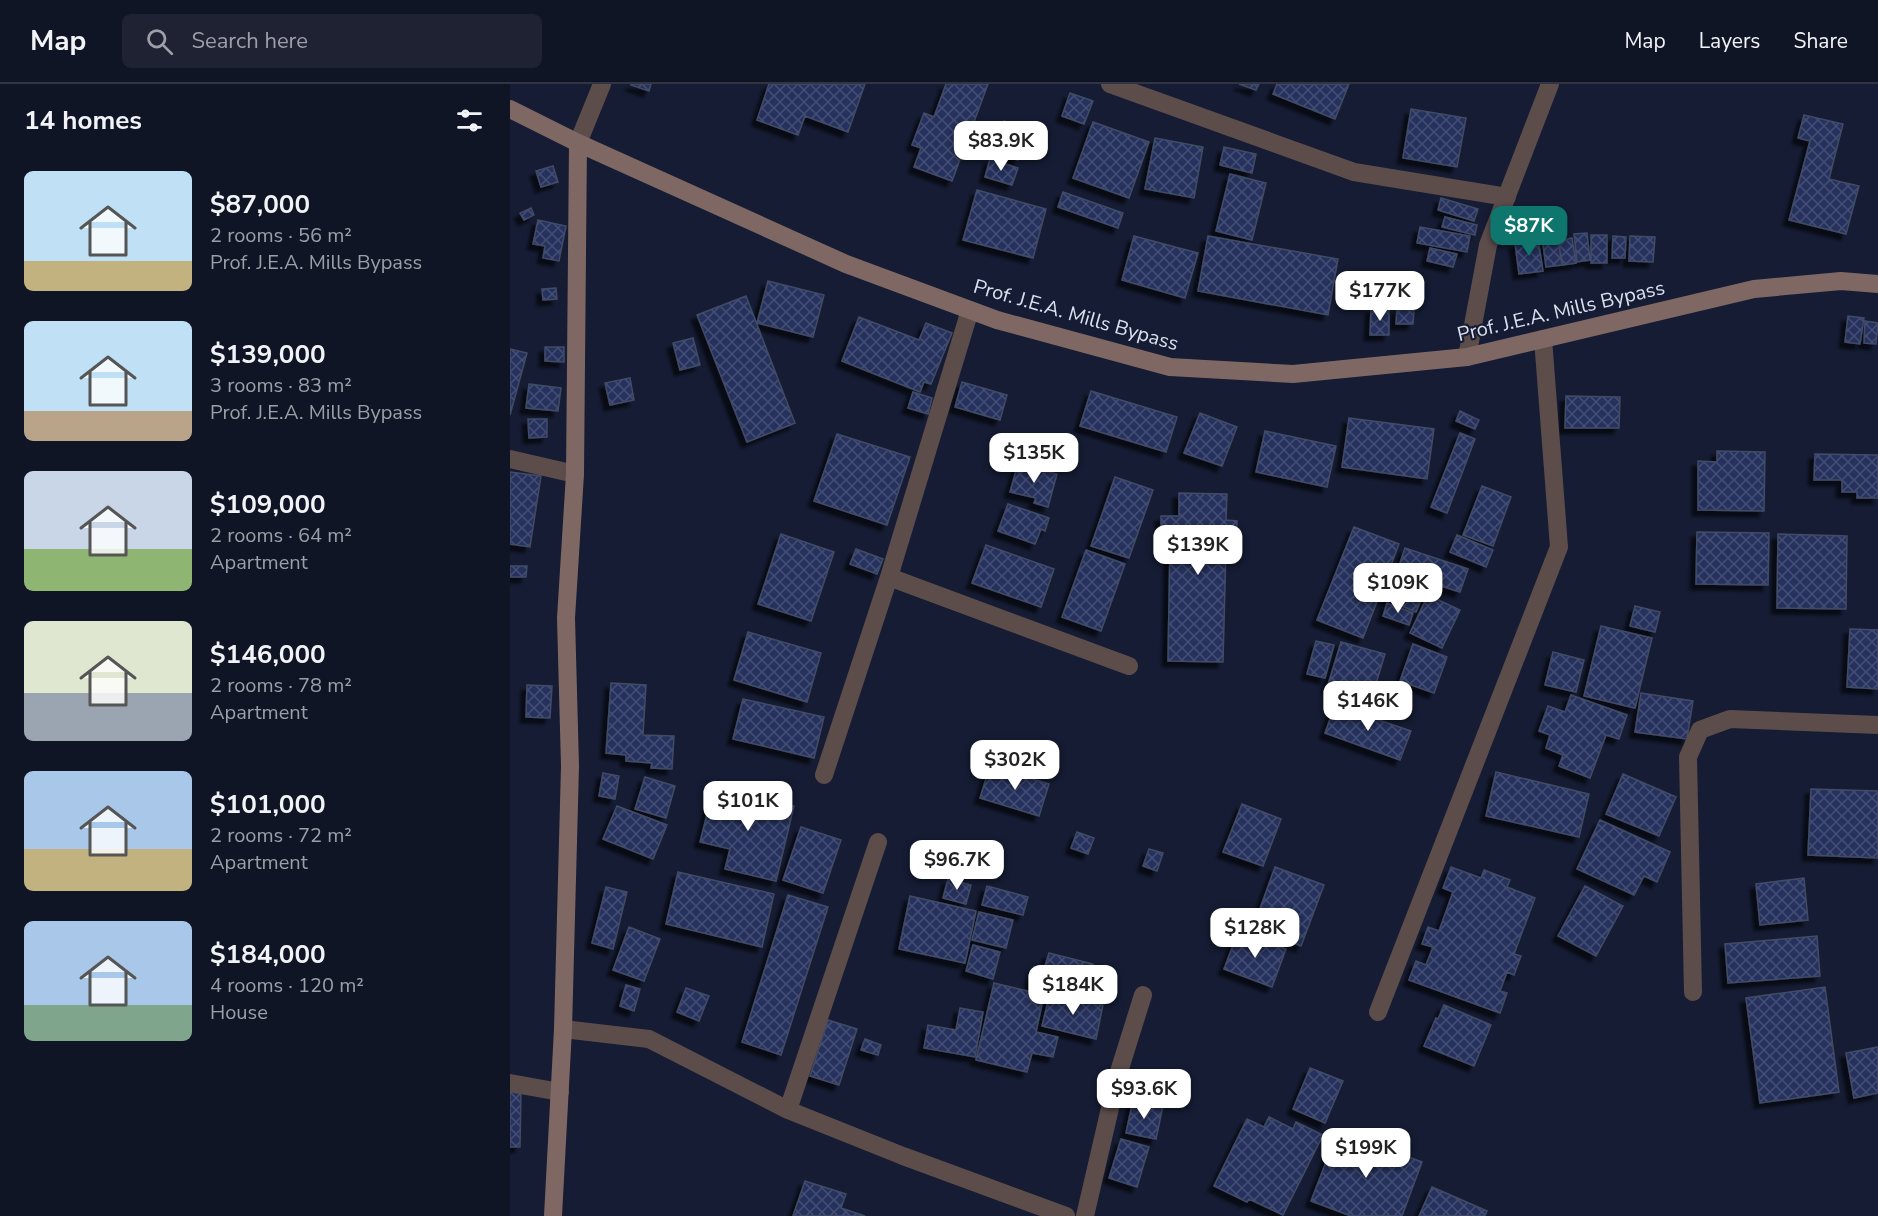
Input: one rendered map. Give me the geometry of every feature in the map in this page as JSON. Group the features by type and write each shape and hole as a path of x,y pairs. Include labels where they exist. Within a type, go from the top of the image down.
{"street":[{"path":"553,1216 563,1029 570,766 566,618 575,474 578,143 602,84"},
{"path":"1110,84 1354,172 1507,197"},
{"path":"1467,357 1488,245 1550,84"},
{"name":"Prof. J.E.A. Mills Bypass","path":"510,109 578,143 846,264 997,320 1170,367 1293,374 1467,357 1754,289 1841,281 1878,284"},
{"path":"824,775 889,578 970,310"},
{"path":"1378,1012 1558,547 1543,339"},
{"path":"510,459 575,474"},
{"path":"889,578 1130,666"},
{"path":"1693,992 1688,757 1700,730 1730,719 1878,725"},
{"path":"788,1110 878,842"},
{"path":"1085,1216 1117,1078 1143,995"},
{"path":"563,1029 649,1039 788,1110 903,1156 1066,1216"},
{"path":"510,1083 560,1092"}],"building":[{"path":"632,84 651,84 649,91"},
{"path":"769,84 865,84 848,132 805,116 798,135 757,120"},
{"path":"946,84 988,84 952,181 914,167 921,148 912,145 924,113 934,117"},
{"path":"1239,84 1259,84 1256,90"},
{"path":"1277,84 1349,84 1335,119 1273,94"},
{"path":"1070,93 1093,101 1084,124 1062,116"},
{"path":"1411,109 1466,118 1457,167 1403,158"},
{"path":"1804,115 1843,124 1829,179 1859,186 1846,234 1789,220 1810,141 1798,138"},
{"path":"1004,121 1029,129 1018,160 994,152"},
{"path":"1093,122 1149,142 1129,198 1073,178"},
{"path":"1155,138 1203,147 1194,198 1145,189"},
{"path":"1224,147 1256,154 1252,173 1220,165"},
{"path":"990,159 1018,168 1012,185 985,177"},
{"path":"553,166 558,182 541,187 536,171"},
{"path":"1230,174 1266,183 1252,240 1216,231"},
{"path":"977,190 1046,209 1033,258 963,240"},
{"path":"1063,192 1123,213 1118,228 1058,207"},
{"path":"1441,198 1478,209 1474,221 1438,210"},
{"path":"531,208 534,215 524,220 520,213"},
{"path":"1445,217 1477,225 1475,235 1442,227"},
{"path":"538,220 566,226 559,261 543,258 545,246 533,244"},
{"path":"1556,226 1562,265 1546,267 1541,229"},
{"path":"1420,227 1470,236 1467,252 1417,243"},
{"path":"1587,233 1590,260 1577,262 1574,234"},
{"path":"1591,235 1607,235 1607,263 1591,263"},
{"path":"1134,236 1198,253 1185,298 1122,280"},
{"path":"1208,236 1338,259 1328,315 1198,291"},
{"path":"1613,236 1626,237 1625,258 1612,258"},
{"path":"1630,236 1655,237 1653,262 1629,261"},
{"path":"1572,238 1576,263 1563,265 1558,241"},
{"path":"1538,239 1543,271 1519,274 1515,243"},
{"path":"1430,248 1457,254 1453,267 1427,261"},
{"path":"768,281 824,295 813,337 757,323"},
{"path":"556,288 557,299 543,300 542,289"},
{"path":"746,296 795,423 747,442 697,315"},
{"path":"1371,308 1389,309 1389,335 1370,335"},
{"path":"1397,309 1414,310 1413,324 1396,324"},
{"path":"1848,316 1864,318 1860,344 1845,342"},
{"path":"859,317 919,340 926,323 952,333 931,384 924,382 920,392 842,361"},
{"path":"1865,321 1878,323 1876,344 1864,343"},
{"path":"693,338 700,365 680,370 673,343"},
{"path":"545,347 564,347 564,362 545,361"},
{"path":"510,349 527,353 510,415"},
{"path":"630,378 634,400 610,405 605,383"},
{"path":"962,382 1007,395 1000,420 955,407"},
{"path":"529,384 561,388 558,411 526,408"},
{"path":"1091,391 1177,417 1166,452 1080,426"},
{"path":"913,392 932,398 928,414 908,408"},
{"path":"1566,396 1620,397 1619,428 1565,428"},
{"path":"1460,411 1479,420 1475,429 1456,421"},
{"path":"1200,413 1237,427 1222,466 1184,453"},
{"path":"1349,418 1434,429 1427,479 1342,467"},
{"path":"528,419 547,419 547,437 529,438"},
{"path":"1265,431 1336,446 1327,487 1256,472"},
{"path":"1460,433 1475,439 1447,513 1431,507"},
{"path":"837,434 910,457 887,525 814,501"},
{"path":"1717,451 1765,452 1764,511 1698,510 1698,461 1717,462"},
{"path":"1815,454 1878,455 1878,498 1857,498 1857,492 1842,492 1842,480 1814,480"},
{"path":"1018,464 1057,474 1048,507 1034,503 1036,498 1010,492"},
{"path":"510,472 541,476 530,547 510,544"},
{"path":"1115,477 1153,490 1129,558 1091,546"},
{"path":"1482,486 1511,497 1493,546 1463,535"},
{"path":"1179,493 1227,494 1226,520 1237,521 1236,547 1226,547 1223,662 1168,661 1170,547 1161,547 1161,516 1179,516"},
{"path":"1008,504 1049,518 1045,531 1041,529 1035,544 998,531"},
{"path":"1354,527 1399,544 1363,638 1317,620"},
{"path":"1697,532 1769,533 1768,585 1696,584"},
{"path":"781,534 834,552 811,621 758,604"},
{"path":"1778,534 1847,536 1846,609 1777,608"},
{"path":"1457,535 1493,550 1486,567 1450,552"},
{"path":"986,545 1054,569 1041,607 972,583"},
{"path":"1405,548 1468,569 1460,592 1397,572"},
{"path":"856,549 883,559 877,574 850,564"},
{"path":"1086,550 1125,564 1101,631 1062,617"},
{"path":"510,566 527,566 526,577 510,577"},
{"path":"1395,575 1426,588 1416,612 1385,599"},
{"path":"1428,595 1460,610 1442,648 1410,633"},
{"path":"1387,603 1413,613 1409,625 1383,616"},
{"path":"1635,606 1660,612 1655,632 1630,626"},
{"path":"1601,626 1652,638 1635,708 1584,696"},
{"path":"1850,629 1878,630 1878,689 1847,687"},
{"path":"748,632 821,653 807,702 734,680"},
{"path":"1316,641 1334,645 1325,678 1307,674"},
{"path":"1341,642 1385,654 1371,700 1327,688"},
{"path":"1413,644 1447,657 1434,693 1400,681"},
{"path":"1553,652 1584,660 1576,692 1545,685"},
{"path":"611,683 646,685 643,735 674,736 672,769 651,768 652,763 626,761 626,755 606,753"},
{"path":"527,685 552,686 550,718 526,717"},
{"path":"1641,693 1693,701 1687,739 1635,732"},
{"path":"1571,695 1627,715 1619,739 1606,735 1590,778 1559,766 1563,755 1546,748 1550,735 1539,731 1548,706 1565,712"},
{"path":"743,699 824,717 814,758 733,739"},
{"path":"1335,705 1411,731 1400,760 1325,733"},
{"path":"990,766 1049,784 1039,816 980,798"},
{"path":"1496,772 1589,794 1579,837 1486,816"},
{"path":"603,773 619,776 615,799 599,796"},
{"path":"1623,774 1676,797 1659,836 1606,814"},
{"path":"645,777 675,786 666,818 635,809"},
{"path":"714,787 794,806 776,881 725,869 730,849 700,842"},
{"path":"1811,789 1878,791 1878,858 1808,855"},
{"path":"1242,804 1281,819 1263,866 1223,852"},
{"path":"617,806 667,825 653,859 603,839"},
{"path":"1600,820 1670,852 1657,882 1644,876 1634,895 1577,869"},
{"path":"801,827 841,840 823,893 783,880"},
{"path":"1077,832 1094,838 1088,854 1071,848"},
{"path":"1149,849 1163,853 1157,871 1143,866"},
{"path":"1275,867 1324,885 1301,946 1253,928"},
{"path":"1451,867 1481,878 1484,870 1510,880 1507,887 1535,898 1514,954 1521,956 1514,975 1507,972 1500,991 1507,993 1500,1013 1409,980 1416,961 1426,965 1433,947 1422,944 1428,927 1439,931 1453,892 1443,888"},
{"path":"678,872 774,894 762,947 666,924"},
{"path":"1804,878 1808,920 1760,925 1756,884"},
{"path":"948,879 971,885 966,904 943,898"},
{"path":"987,886 1028,897 1023,915 982,905"},
{"path":"1585,886 1623,906 1596,956 1558,936"},
{"path":"606,887 627,892 613,949 592,943"},
{"path":"788,895 828,907 781,1055 742,1042"},
{"path":"910,896 976,911 965,963 899,949"},
{"path":"979,912 1013,920 1006,948 972,940"},
{"path":"629,927 660,939 644,981 613,970"},
{"path":"1238,932 1286,949 1272,987 1224,969"},
{"path":"1817,936 1820,976 1728,983 1725,944"},
{"path":"973,945 1000,952 993,979 966,971"},
{"path":"1049,953 1093,964 1085,997 1030,984 1034,967 1044,969"},
{"path":"994,983 1044,995 1036,1032 1058,1037 1053,1057 1032,1053 1027,1072 976,1060"},
{"path":"626,985 640,989 634,1011 620,1006"},
{"path":"1825,987 1839,1092 1760,1103 1746,998"},
{"path":"686,988 709,996 699,1021 677,1012"},
{"path":"1050,993 1103,1005 1096,1039 1042,1026"},
{"path":"1444,1005 1491,1025 1474,1066 1424,1046"},
{"path":"960,1008 983,1012 975,1057 924,1048 928,1025 956,1030"},
{"path":"828,1020 857,1029 839,1085 810,1076"},
{"path":"865,1039 881,1045 878,1055 861,1050"},
{"path":"1878,1047 1878,1093 1854,1098 1846,1053"},
{"path":"1310,1068 1343,1081 1325,1123 1293,1109"},
{"path":"510,1089 521,1089 520,1147 510,1147"},
{"path":"1133,1100 1163,1106 1156,1139 1126,1133"},
{"path":"1269,1117 1293,1129 1296,1122 1323,1135 1283,1215 1249,1199 1247,1202 1214,1186 1247,1119 1264,1127"},
{"path":"1338,1131 1422,1162 1402,1216 1351,1216 1311,1201"},
{"path":"1121,1139 1149,1147 1137,1187 1109,1178"},
{"path":"805,1181 846,1194 841,1208 865,1216 793,1216"},
{"path":"1432,1187 1487,1211 1485,1216 1419,1216"}]}
